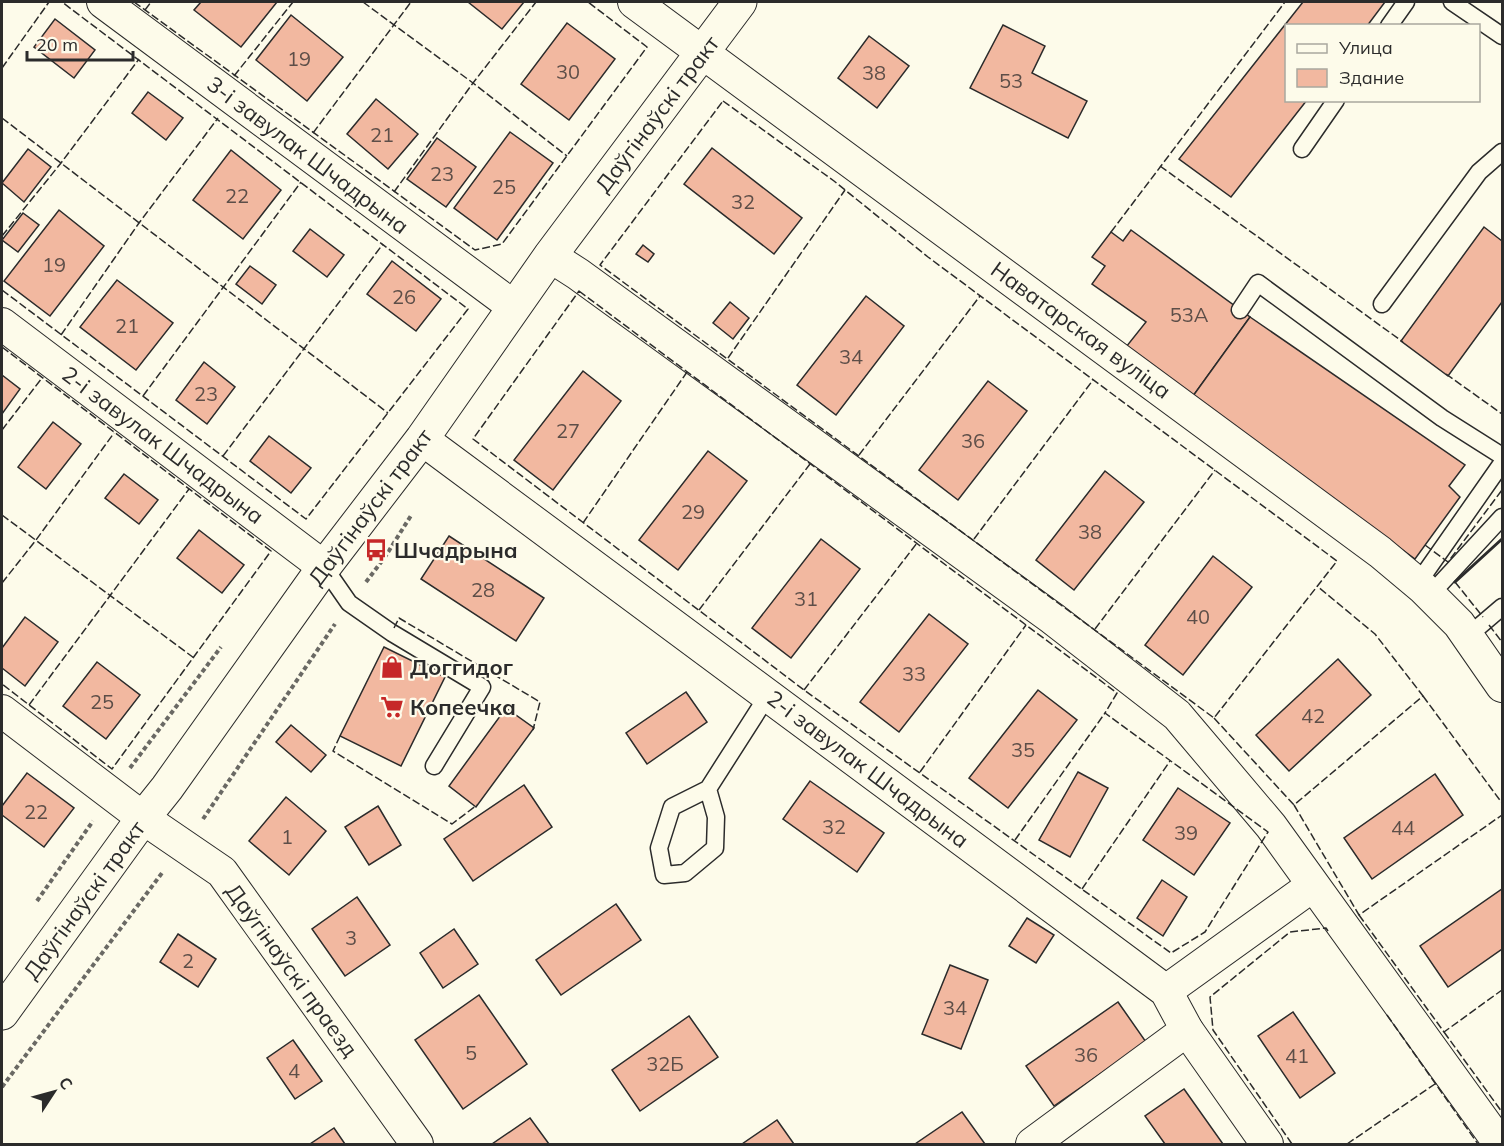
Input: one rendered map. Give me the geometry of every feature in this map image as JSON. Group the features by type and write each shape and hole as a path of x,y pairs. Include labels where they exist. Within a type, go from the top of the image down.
{"main road":[{"name":"Даўгінаўскі тракт","path":"2,1013 167,788 324,567 422,439 550,256 740,2"}],"street":[{"name":"3-і завулак Шчадрына","path":"103,2 514,308"},
{"name":"Наватарская вуліца","path":"634,2 1181,396 1380,552 1424,589 1459,624 1503,686"},
{"path":"550,256 579,274 1043,611 1177,715 1270,826 1500,1144"},
{"name":"2-і завулак Шчадрына","path":"2,324 324,567"},
{"name":"2-і завулак Шчадрына","path":"422,439 1166,991 1187,1030 1267,1144"},
{"name":"Даўгінаўскі праезд","path":"2,711 143,818 222,872 417,1144"},
{"path":"1166,991 1312,886"},
{"path":"1032,1144 1187,1030"}],"lane":[{"path":"1390,24 1406,2"},
{"path":"1452,2 1503,36"},
{"path":"1302,149 1335,102"},
{"path":"1382,304 1479,172 1503,152"},
{"path":"1240,310 1258,283 1442,418 1503,456"},
{"path":"1424,589 1503,463"},
{"path":"1424,589 1503,517"},
{"path":"324,567 349,603 392,633 482,687 434,766"},
{"path":"1468,636 1503,607"},
{"path":"708,789 716,817 715,848 686,873 664,875 659,848 672,807 708,789 768,695"}],"path":[{"path":"2,1087 206,815 349,603 385,557 416,507"}],"building":[{"path":"201,2 277,2 241,47 194,10"},
{"path":"468,2 524,2 502,29"},
{"path":"1303,2 1385,2 1368,24 1286,24"},
{"path":"291,15 343,57 307,101 256,60"},
{"path":"55,19 95,50 74,78 34,47"},
{"path":"567,23 615,59 569,120 521,84"},
{"path":"1003,25 1045,46 1032,73 1087,101 1068,138 970,88"},
{"path":"1285,25 1285,102 1305,102 1231,197 1179,159"},
{"path":"869,36 909,66 877,108 838,78"},
{"path":"148,92 183,118 166,140 132,113"},
{"path":"376,99 418,134 388,169 347,134"},
{"path":"510,132 553,163 497,240 454,208"},
{"path":"437,138 476,167 446,207 407,179"},
{"path":"712,148 802,218 774,254 684,184"},
{"path":"28,149 51,167 24,202 2,183"},
{"path":"231,150 281,190 243,239 193,200"},
{"path":"59,210 104,246 50,316 4,281"},
{"path":"23,213 39,225 18,252 2,240"},
{"path":"1484,227 1502,241 1502,302 1448,376 1401,341"},
{"path":"310,229 344,255 327,277 293,251"},
{"path":"1131,230 1250,317 1193,396 1126,347 1146,322 1092,284 1105,266 1092,257 1111,232 1123,241"},
{"path":"643,245 654,254 648,262 636,254"},
{"path":"392,261 441,299 416,331 367,294"},
{"path":"250,266 276,285 262,304 236,284"},
{"path":"117,280 173,323 136,370 80,327"},
{"path":"866,296 904,326 836,415 797,385"},
{"path":"730,302 749,318 733,339 713,323"},
{"path":"1250,317 1465,465 1449,486 1460,497 1415,559 1193,396"},
{"path":"204,362 235,387 207,424 176,400"},
{"path":"583,371 621,401 553,490 514,460"},
{"path":"2,375 20,389 2,414"},
{"path":"988,381 1027,411 958,500 919,470"},
{"path":"53,422 81,444 46,489 18,467"},
{"path":"269,436 311,468 291,493 250,461"},
{"path":"708,451 747,481 678,570 639,540"},
{"path":"1105,471 1144,502 1074,590 1036,560"},
{"path":"124,474 158,500 139,524 105,498"},
{"path":"199,530 244,565 222,593 177,558"},
{"path":"449,536 544,598 516,641 421,579"},
{"path":"821,539 860,569 791,658 752,628"},
{"path":"1213,556 1252,587 1183,675 1145,645"},
{"path":"929,614 968,644 899,732 860,702"},
{"path":"25,617 58,642 25,686 2,668 2,648"},
{"name":"Копеечка","path":"384,647 445,677 401,766 340,736"},
{"path":"1338,659 1371,695 1289,771 1256,735"},
{"path":"97,662 140,695 106,739 63,706"},
{"path":"1038,690 1077,720 1008,808 969,778"},
{"path":"686,692 707,722 647,764 626,733"},
{"path":"506,708 534,728 476,807 449,786"},
{"path":"291,725 326,755 311,772 276,742"},
{"path":"1078,772 1108,788 1070,857 1039,840"},
{"path":"27,773 74,808 44,847 2,815 2,806"},
{"path":"1435,774 1463,815 1372,879 1344,838"},
{"path":"810,781 884,833 857,872 783,819"},
{"path":"524,785 552,827 473,881 444,839"},
{"path":"1178,788 1230,823 1194,875 1143,840"},
{"path":"286,797 326,831 289,875 249,841"},
{"path":"378,806 401,845 369,865 345,827"},
{"path":"1162,880 1187,897 1163,936 1137,918"},
{"path":"1502,889 1502,949 1448,987 1420,946"},
{"path":"357,897 390,945 345,976 312,929"},
{"path":"616,904 641,940 561,995 536,960"},
{"path":"1027,918 1054,935 1036,963 1009,946"},
{"path":"454,929 478,964 443,988 420,953"},
{"path":"178,934 216,959 198,987 160,962"},
{"path":"950,965 988,980 961,1049 922,1034"},
{"path":"479,995 527,1064 463,1109 415,1040"},
{"path":"1118,1002 1146,1042 1054,1106 1026,1066"},
{"path":"1293,1012 1335,1073 1300,1098 1258,1036"},
{"path":"689,1016 718,1057 640,1111 612,1070"},
{"path":"293,1040 322,1081 295,1099 267,1058"},
{"path":"1184,1089 1223,1144 1165,1144 1145,1116"},
{"path":"962,1112 985,1144 915,1144"},
{"path":"530,1118 549,1144 492,1144"},
{"path":"777,1120 794,1144 742,1144"},
{"path":"334,1128 345,1144 310,1144"}],"fence":[{"path":"2,68 49,2"},
{"path":"2,290 306,519 468,309 62,2"},
{"path":"134,2 475,250 502,244 647,47 588,2"},
{"path":"145,10 151,2"},
{"path":"234,76 293,2"},
{"path":"363,2 567,156"},
{"path":"313,133 411,2"},
{"path":"394,192 473,83 536,2"},
{"path":"1111,232 1285,2"},
{"path":"2,236 61,163 139,59"},
{"path":"723,101 834,181 928,257 1337,561 1214,718 600,265 723,101"},
{"path":"2,118 388,413"},
{"path":"61,335 139,223 218,118"},
{"path":"1160,166 1403,342"},
{"path":"143,396 301,182"},
{"path":"728,358 845,190"},
{"path":"223,456 383,244"},
{"path":"579,291 1117,693 1105,713 1268,832 1205,932 1171,953 804,690 473,439 579,291"},
{"path":"859,455 980,296"},
{"path":"2,347 271,551 112,769 2,684"},
{"path":"583,523 687,372"},
{"path":"1446,374 1502,414"},
{"path":"2,430 42,378"},
{"path":"974,539 1093,380"},
{"path":"2,583 114,433"},
{"path":"699,610 810,464"},
{"path":"1095,629 1215,470"},
{"path":"29,705 189,489"},
{"path":"1425,545 1448,562 1502,490"},
{"path":"2,515 194,658"},
{"path":"804,690 917,543"},
{"path":"1455,582 1483,617"},
{"path":"1214,718 1294,805 1423,696 1375,634 1317,586"},
{"path":"394,628 399,618 540,702 533,730"},
{"path":"920,772 1026,625"},
{"path":"1489,625 1502,642"},
{"path":"1423,696 1502,803"},
{"path":"1015,840 1105,713"},
{"path":"340,736 333,751 452,824 477,805"},
{"path":"1082,889 1170,761"},
{"path":"1294,805 1359,915 1502,815"},
{"path":"1359,915 1444,1032 1502,990"},
{"path":"1292,1144 1213,1030 1210,997 1290,932 1326,928 1328,931"},
{"path":"1387,1015 1478,1144"},
{"path":"1444,1032 1502,1112"},
{"path":"1347,1144 1435,1084"}],"wall":[{"path":"1455,582 1502,539"}],"place":[{"name":"Шчадрына","path":"376,550"},
{"name":"Доггидог","path":"392,667"},
{"name":"Копеечка","path":"392,707"}]}
